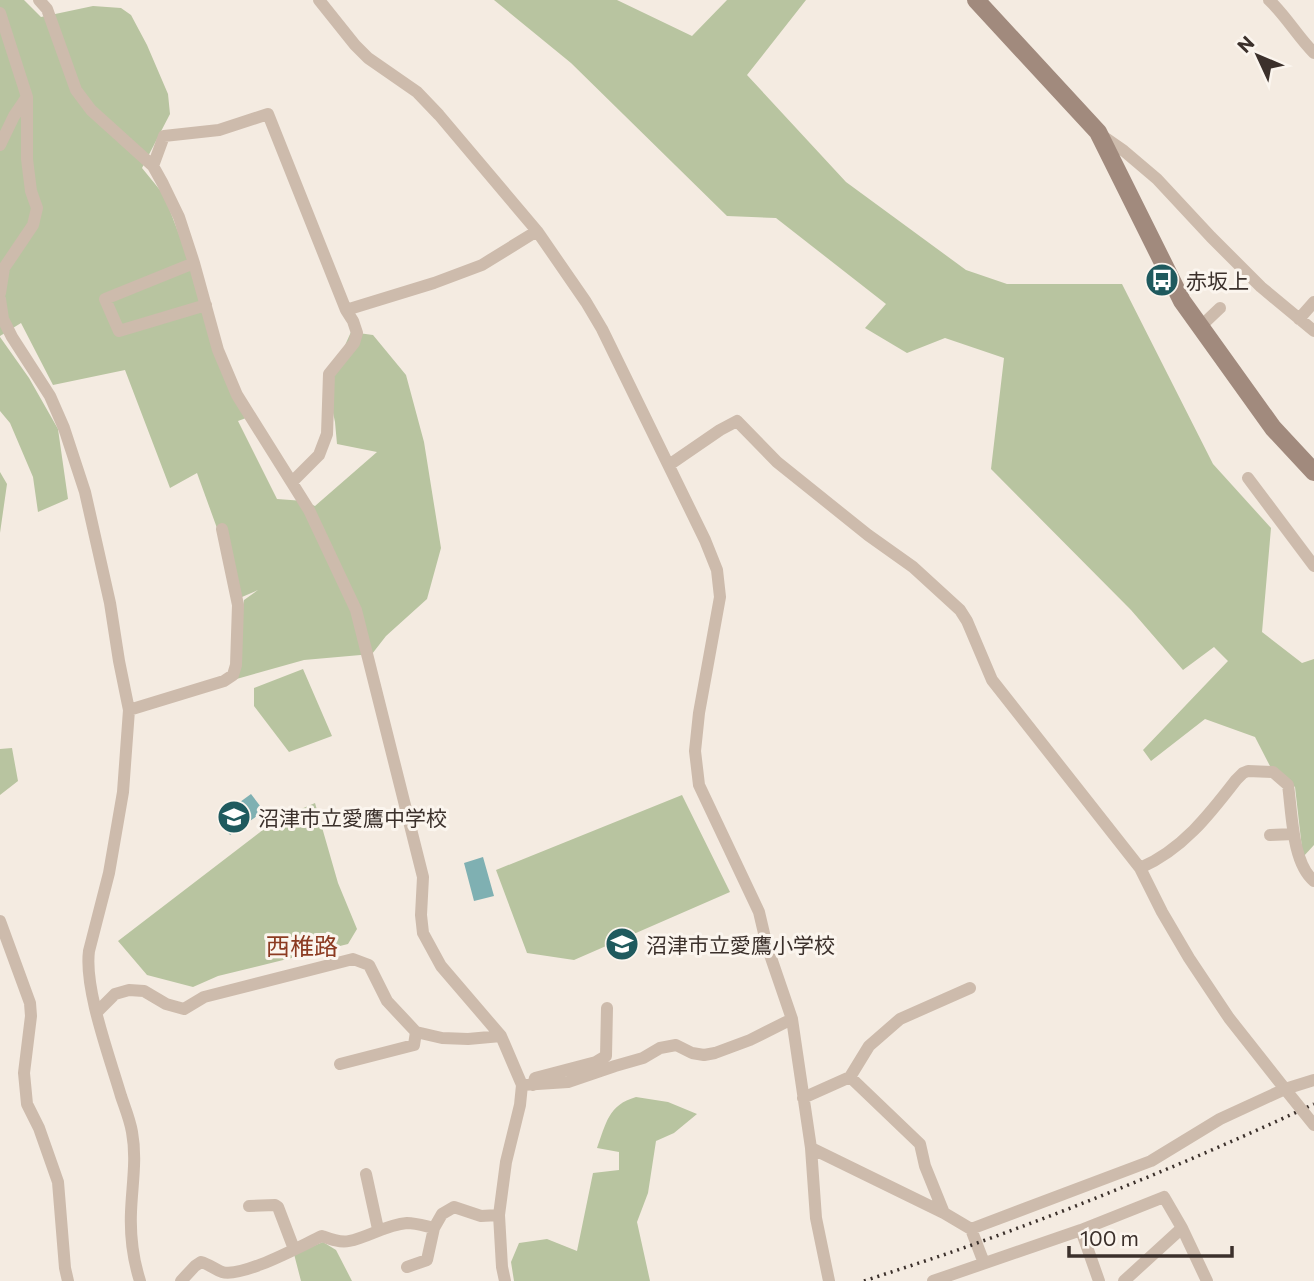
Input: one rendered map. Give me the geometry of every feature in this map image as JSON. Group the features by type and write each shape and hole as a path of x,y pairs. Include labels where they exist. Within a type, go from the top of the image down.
{"main road":[{"path":"976,0 1097,132 1182,301 1273,428 1314,472"}],"street":[{"path":"39,0 47,9 76,90 91,110 153,166 180,217 218,350 237,395 314,520 356,610 423,877 423,933 441,966 501,1036 528,1085"},
{"path":"319,0 368,58 417,92 432,107 537,231 602,329 669,464 717,570 720,597 698,713 695,751 699,785 758,912 792,1019 811,1148 816,1218 829,1281"},
{"path":"1269,0 1314,54"},
{"path":"0,13 27,97 27,159 31,191 37,208 33,225 4,268 0,293"},
{"path":"0,145 27,97"},
{"path":"153,166 164,136 219,130 268,114 357,333 354,342 329,374 327,434 319,455 292,482"},
{"path":"1097,132 1157,179 1261,287 1314,331"},
{"path":"346,310 435,283 482,265 537,231"},
{"path":"194,263 105,299 120,331 206,305"},
{"path":"0,299 3,319 50,396 64,428 85,492 130,710 121,806 109,873 88,962 97,1012 132,1131 135,1171 131,1233 134,1264 140,1281"},
{"path":"1299,319 1314,302"},
{"path":"1200,327 1220,308"},
{"path":"669,464 737,421 777,462 913,567 960,610 992,680 1140,868 1189,958 1229,1018 1314,1125"},
{"path":"1248,478 1314,566"},
{"path":"130,710 224,681 233,675 236,665 239,605 222,529"},
{"path":"1140,868 1153,862 1193,832 1243,773 1273,772 1288,785 1301,864 1314,881"},
{"path":"1270,835 1294,834"},
{"path":"0,921 30,1003 31,1016 24,1073 26,1104 39,1128 58,1182 68,1281"},
{"path":"97,1012 115,994 129,990 144,991 166,1004 184,1010 204,997 353,959 369,965 387,1001 416,1032 442,1038 501,1036"},
{"path":"803,1098 850,1077 869,1046 900,1019 970,988"},
{"path":"505,1281 499,1215 506,1162 520,1105 528,1085 535,1078 597,1062 606,1056 607,1008"},
{"path":"528,1085 568,1082 643,1058 660,1048 676,1045 692,1053 715,1053 750,1040 792,1019"},
{"path":"340,1064 414,1045 416,1032"},
{"path":"850,1077 920,1144 925,1166 944,1213"},
{"path":"971,1229 1151,1161 1220,1119 1285,1089 1314,1080"},
{"path":"811,1148 971,1229 984,1263"},
{"path":"366,1174 379,1229"},
{"path":"933,1281 1081,1230 1164,1197 1182,1228 1204,1279"},
{"path":"249,1206 278,1207 294,1249"},
{"path":"407,1267 427,1260 434,1228 442,1214 454,1208 481,1216 499,1215"},
{"path":"181,1281 201,1262 223,1272 242,1271 322,1236 347,1242 379,1229 405,1223 434,1228"},
{"path":"1124,1281 1182,1228"},
{"path":"1081,1230 1099,1281"}],"green space":[{"path":"0,0 24,0 41,17 93,6 121,8 131,15 168,94 170,114 142,168 164,195 246,418 238,421 277,499 304,501 315,506 377,452 337,444 327,385 351,332 373,335 406,375 424,442 441,548 427,599 386,636 372,654 304,660 233,680 244,600 258,590 242,597 197,473 170,488 125,370 53,385 21,323 0,336"},
{"path":"494,0 617,0 692,36 727,0 806,0 747,75 846,182 966,270 1007,284 1122,284 1213,464 1271,528 1262,632 1302,663 1314,659 1314,845 1303,857 1295,787 1271,768 1255,737 1205,719 1151,761 1143,750 1228,661 1214,647 1183,670 1131,610 991,469 1004,358 945,338 907,353 865,328 886,304 776,218 727,216 571,63"},
{"path":"0,337 29,378 58,429 68,499 38,512 33,477 10,423 0,411"},
{"path":"0,472 7,484 0,533"},
{"path":"303,669 332,736 289,752 254,706 254,688"},
{"path":"12,748 18,781 0,795 0,749"},
{"path":"682,795 730,892 574,960 527,953 496,870"},
{"path":"315,803 338,883 357,929 348,944 218,976 193,987 147,975 118,941 276,820"},
{"path":"636,1097 668,1102 697,1114 674,1133 656,1141 648,1193 637,1222 650,1281 514,1281 511,1262 519,1243 547,1239 577,1251 593,1173 619,1170 619,1152 597,1148 603,1131 614,1110"},
{"path":"323,1242 336,1250 352,1281 301,1281 294,1254"}],"water":[{"path":"251,794 264,811 230,835 218,818"},
{"path":"483,857 494,896 474,901 464,863"}],"railway":[{"path":"864,1281 1065,1210 1314,1104"}],"place":[{"name":"赤坂上","path":"1162,280"},
{"name":"沼津市立愛鷹中学校","path":"234,817"},
{"name":"沼津市立愛鷹小学校","path":"622,944"}],"district":[{"name":"西椎路","path":"302,945"}]}
